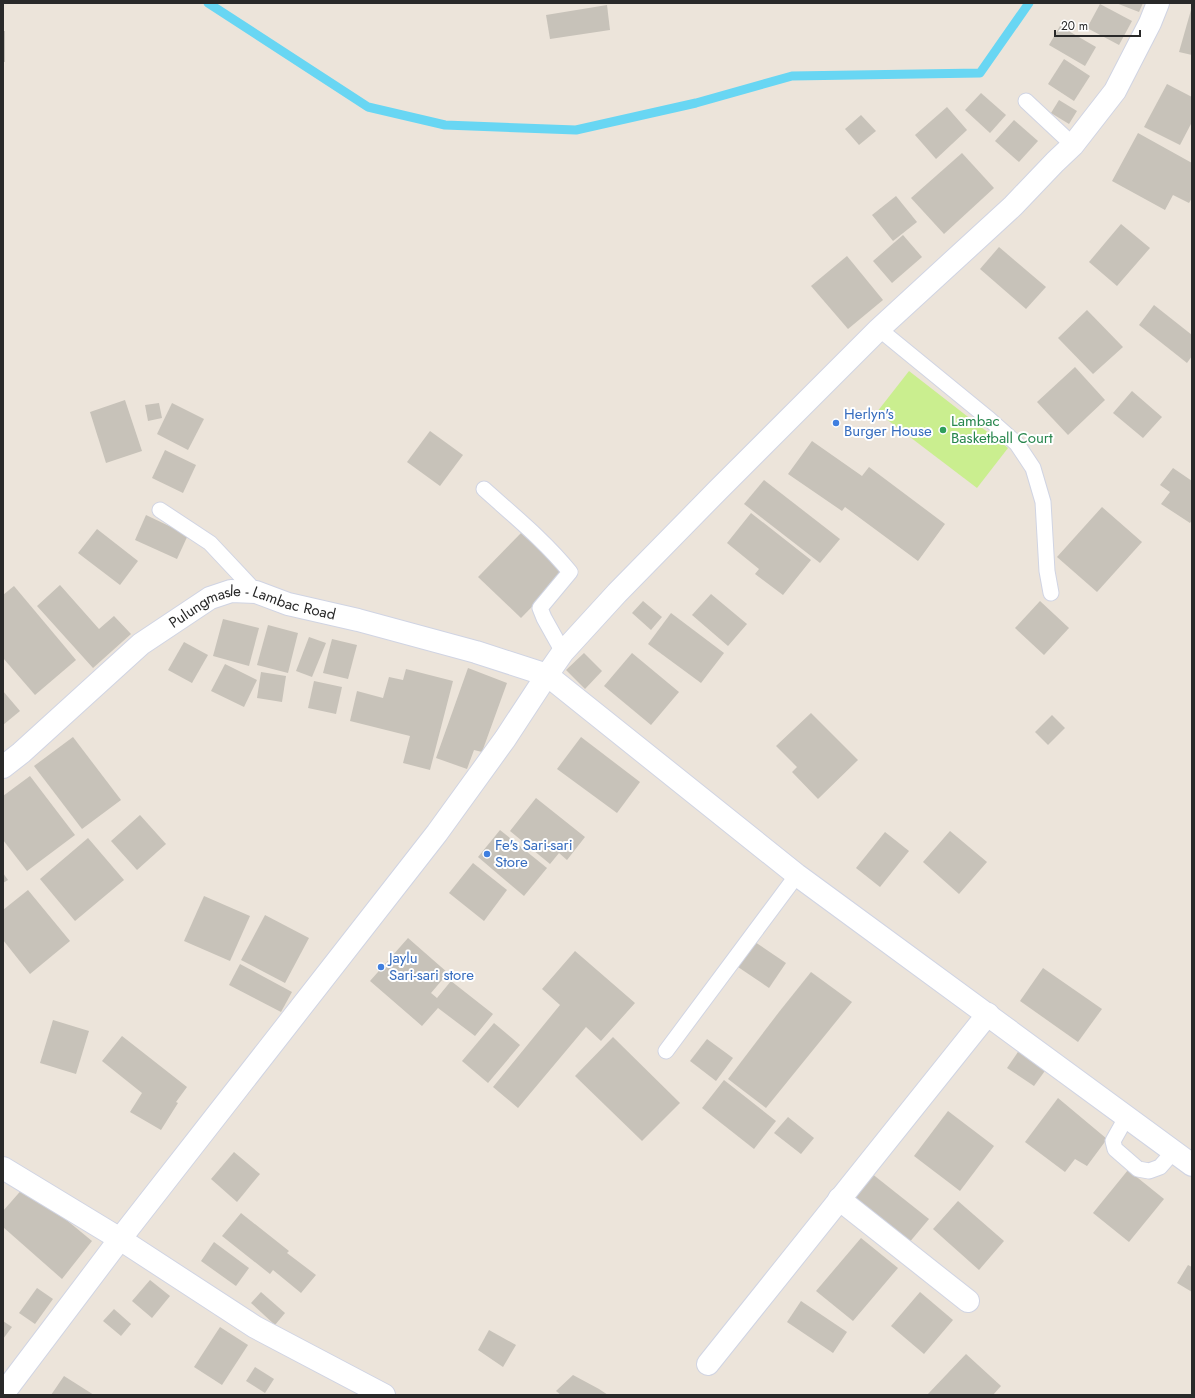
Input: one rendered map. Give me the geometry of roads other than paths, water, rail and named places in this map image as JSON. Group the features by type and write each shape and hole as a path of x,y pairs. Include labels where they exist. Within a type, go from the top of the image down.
{"street":[{"path":"3,1394 120,1239 437,833 505,739 563,652 617,592 879,329 1013,206 1055,162 1074,145 1115,92 1144,36 1158,3"},
{"name":"Pulungmasle - Lambac Road","path":"3,767 141,644 210,598 231,592 256,592 288,604 358,620 476,652 547,675"},
{"path":"547,675 797,875 1192,1165"},
{"path":"708,1364 988,1014"},
{"path":"3,1168 120,1239 256,1327 384,1395"},
{"path":"839,1199 968,1301"}],"lane":[{"path":"1026,101 1074,145"},
{"path":"879,329 989,419 1017,444 1029,462 1043,502 1047,571 1052,594"},
{"path":"484,489 555,553 570,572 540,608 563,652"},
{"path":"160,510 210,543 256,592"},
{"path":"666,1051 797,875"},
{"path":"1127,1116 1113,1141 1115,1149 1138,1169 1149,1171 1160,1167 1174,1151"}],"waterway":[{"path":"208,3 368,107 445,125 576,130 696,103 792,76 980,73 1029,3"}],"place":[{"name":"Herlyn's Burger House","path":"836,423"},
{"name":"Lambac Basketball Court","path":"943,430"},
{"name":"Fe's Sari-sari Store","path":"487,854"},
{"name":"Jaylu Sari-sari store","path":"381,967"}]}
